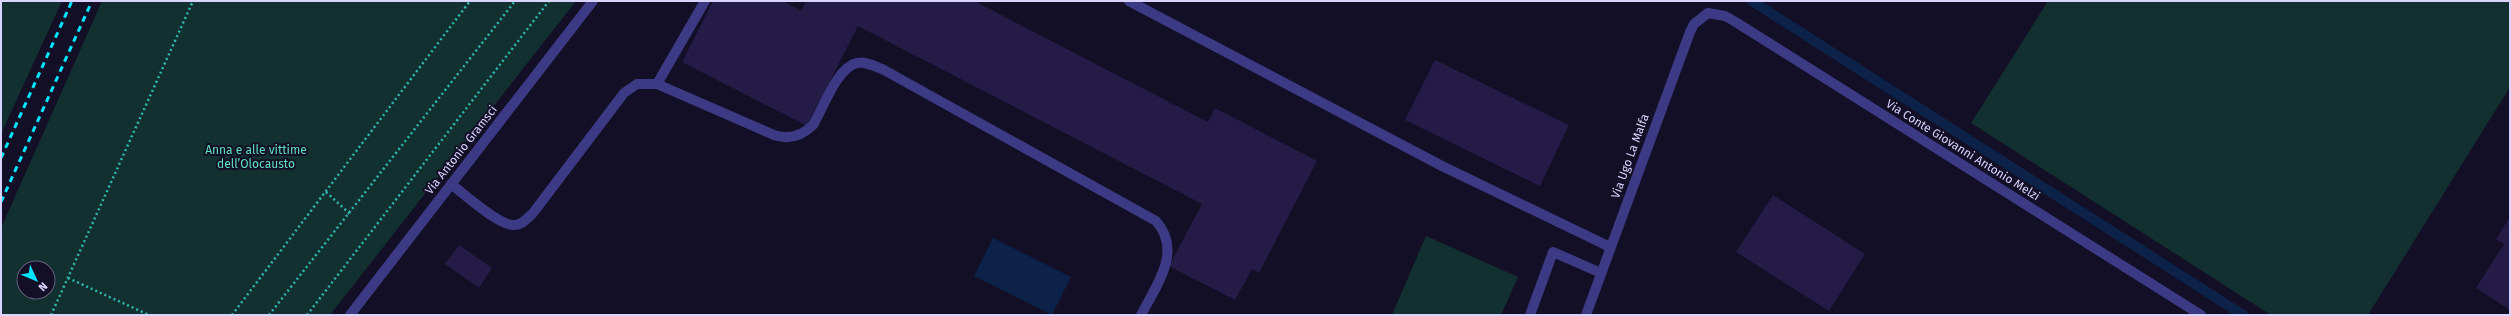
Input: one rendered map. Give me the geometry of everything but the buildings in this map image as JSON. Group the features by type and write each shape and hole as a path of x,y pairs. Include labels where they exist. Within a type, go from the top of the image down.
{"street":[{"name":"Via Antonio Gramsci","path":"350,315 593,1"},
{"path":"657,84 705,1"},
{"path":"1129,1 1442,166 1610,247"},
{"name":"Via Ugo La Malfa","path":"1586,315 1690,32 1694,24 1708,13"},
{"name":"Via Conte Giovanni Antonio Melzi","path":"1708,13 1725,16 1734,21 2201,315"},
{"path":"451,184 503,223 519,224 532,213 624,93 637,84 657,84 774,135 791,137 808,131 813,125 835,84 849,67 857,63 865,63 884,70 1156,221 1167,238 1168,258 1141,315"},
{"path":"1530,315 1553,252 1601,273"}],"path":[{"path":"51,315 193,1"},
{"path":"232,315 470,1"},
{"path":"269,315 350,214 515,1"},
{"path":"307,315 548,1"},
{"path":"326,192 350,214"},
{"path":"68,278 149,315"}],"green space":[{"path":"1,1 62,1 1,134"},
{"name":"Anna e alle vittime dell’Olocausto","path":"102,1 576,1 330,315 1,315 1,228"},
{"path":"2048,1 2510,1 2510,87 2368,315 2271,315 1971,123"},
{"path":"1426,236 1518,277 1501,315 1392,315"}],"water":[{"path":"993,238 1071,277 1052,315 974,276"}],"waterway":[{"path":"1752,1 2243,315"}],"railway":[{"path":"1,158 72,1"},
{"path":"1,202 92,1"}]}
